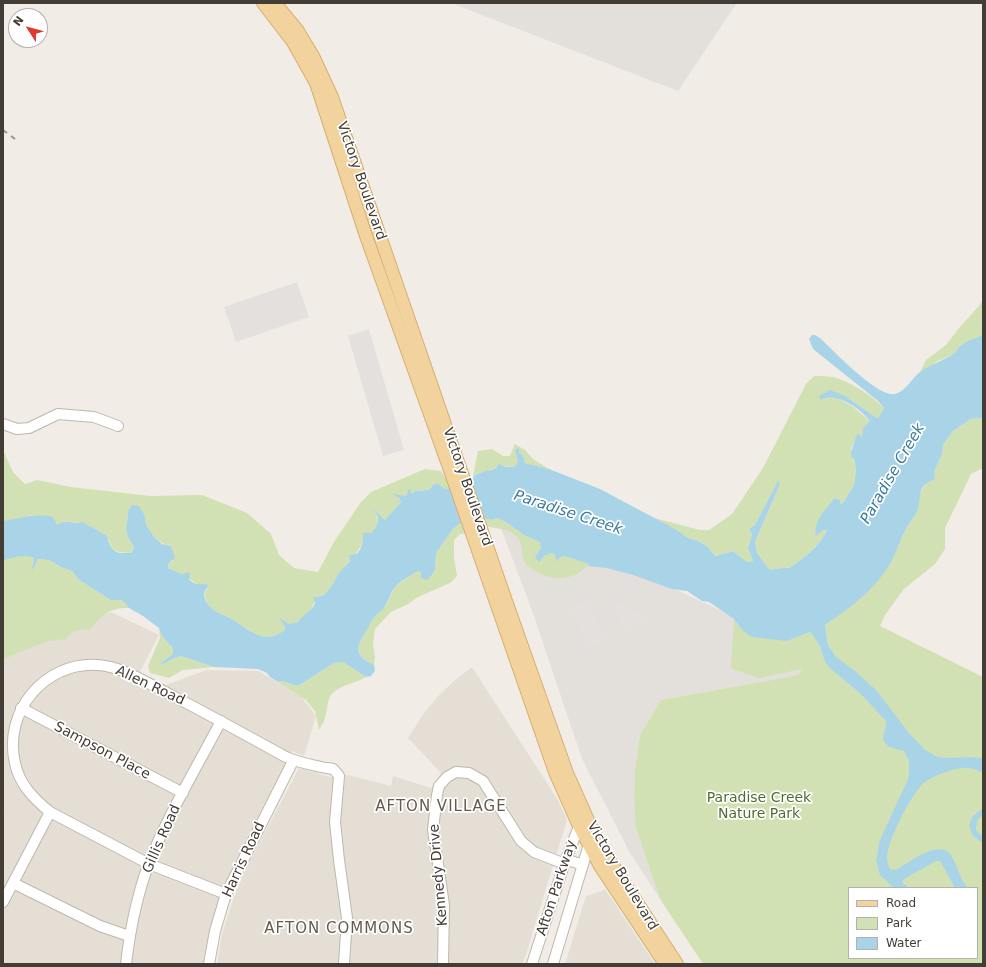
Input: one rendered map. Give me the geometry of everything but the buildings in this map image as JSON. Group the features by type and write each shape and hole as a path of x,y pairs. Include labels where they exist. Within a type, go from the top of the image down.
{"main road":[{"name":"Victory Boulevard","path":"263,3 282,26 301,45"},
{"name":"Victory Boulevard","path":"275,3 298,31 301,45 316,83 366,236 456,470 480,540 567,774 589,845 615,890 665,964"},
{"name":"Victory Boulevard","path":"582,819 592,829 621,878 678,964"}],"street":[{"path":"3,424 17,429 29,428 58,414 94,417 118,426"},
{"name":"Allen Road","path":"226,894 149,864 50,812 39,803 21,779 15,764 13,737 21,708 40,684 54,675 74,667 98,665 109,667 134,676 293,760 334,770 339,776 336,822 339,860 347,918 344,964"},
{"name":"Sampson Place","path":"21,708 183,793"},
{"name":"Gillis Road","path":"126,964 136,905 149,864 183,793 221,721"},
{"name":"Harris Road","path":"209,964 215,931 226,894 293,760"},
{"name":"Kennedy Drive","path":"443,964 444,905 434,830 439,786 447,777 456,772 469,773 483,781 521,841 534,852 565,862 571,861 583,865"},
{"path":"3,902 50,812"},
{"name":"Afton Parkway","path":"532,964 565,862 582,819"},
{"name":"Afton Parkway","path":"553,964 589,845 592,829"},
{"path":"13,883 100,926 130,936"}],"shaded area":[{"path":"451,3 737,3 678,91"},
{"path":"297,282 309,317 236,342 224,307"},
{"path":"369,329 404,450 383,456 348,336"},
{"path":"495,512 522,518 726,613 861,652 793,676 661,700 640,735 635,770 634,800 636,828 660,899 630,853 582,759 534,616"},
{"path":"590,601 605,641 587,648 572,608"},
{"path":"620,602 646,617 644,620 622,629 613,604"},
{"path":"111,612 159,635 140,672 166,685 206,670 258,671 301,696 316,716 304,756 292,751 234,864 216,908 208,938 204,964 3,964 3,817 5,814 3,812 3,658 30,640"},
{"path":"472,667 558,800 567,820 523,964 217,964 222,934 234,897 246,868 299,768 330,777 348,775 391,786 393,776 431,788 441,773 408,738 424,713 438,696"},
{"path":"605,889 655,964 565,964 586,896"}],"green space":[{"path":"983,300 983,334 963,343 953,354 920,372 926,360 946,345"},
{"path":"814,376 833,377 853,385 884,408 877,418 845,396 825,398 837,398 852,406 870,421 862,439 860,437 855,441 851,448 856,470 854,485 843,503 839,505 840,500 836,498 830,504 823,530 827,530 811,552 789,568 772,569 769,569 757,553 755,542 780,484 778,482 755,525 749,529 752,534 748,548 753,561 747,562 733,551 715,556 708,547 698,541 688,538 677,530 654,518 700,530 709,530 732,514 763,468 806,384"},
{"name":"Paradise Creek Nature Park","path":"983,418 983,468 971,474 945,528 945,549 935,564 904,589 885,615 880,626 983,677 983,964 703,964 660,899 636,828 634,800 635,770 640,735 661,700 799,674 802,669 759,678 733,669 731,666 734,619 743,631 787,641 810,632 819,644 825,662 839,660 830,649 825,625 847,609 890,563 908,525 917,512 919,497 923,488 934,472 942,454 943,445 953,431 971,419"},
{"path":"515,444 525,450 533,459 549,469 525,463 523,455 519,453 519,447 515,450 518,462 514,467 502,466 494,468 490,472 478,473 473,476 478,451 492,449 503,456 510,456"},
{"path":"3,450 13,472 25,484 37,480 71,487 150,496 202,495 247,513 271,534 279,555 294,568 318,572 334,542 361,502 371,492 425,469 441,471 452,488 444,489 433,485 429,490 415,491 413,493 410,492 406,496 399,498 401,502 385,520 376,511 372,510 377,515 378,525 371,533 364,535 361,546 341,571 329,590 322,596 316,598 306,615 289,624 280,620 285,627 285,630 274,636 265,637 246,629 231,618 213,609 205,598 206,591 209,587 206,584 197,584 182,574 168,568 168,564 173,561 171,546 162,543 150,532 145,525 146,520 128,511 126,531 134,547 130,553 114,550 109,540 78,523 65,521 57,525 31,515 25,518 3,521"},
{"path":"483,518 491,520 498,518 524,535 540,542 542,548 539,562 544,556 552,553 555,555 557,561 560,557 565,556 589,564 583,570 570,577 556,578 542,575 531,569 524,560 521,543 514,534 507,530 485,526"},
{"path":"459,524 464,524 467,533 460,534 454,540 454,557 457,576 450,583 416,598 408,604 391,612 375,629 373,644 375,657 374,665 366,661 361,656 359,645 360,640 375,615 385,606 393,590 399,583 418,571 421,573 435,570 436,553 453,529"},
{"path":"27,555 34,558 31,570 38,559 51,561 72,571 79,580 111,600 121,600 129,608 116,609 106,613 90,630 82,629 73,632 66,639 49,641 3,659 3,561 14,557"},
{"path":"159,628 162,636 174,651 173,654 159,664 181,656 214,667 183,670 169,678 150,673 148,666 160,638"},
{"path":"343,662 366,677 337,690 331,695 328,701 325,720 319,730 315,711 306,700 278,682 282,681 298,686 334,663"}],"water":[{"name":"Paradise Creek","path":"983,334 983,418 971,419 953,431 943,445 942,454 934,472 935,479 928,482 924,486 920,494 916,514 907,527 885,572 861,598 825,625 828,645 836,657 855,671 876,690 909,733 924,749 937,757 983,758 983,773 970,768 948,771 933,777 920,787 908,804 890,844 887,856 890,869 896,870 931,850 946,850 951,855 967,887 954,887 940,861 936,861 904,879 902,882 908,887 893,887 880,875 876,860 880,840 909,777 909,761 904,751 889,747 883,740 886,721 861,694 831,669 825,662 819,644 810,632 787,641 752,637 743,631 734,619 709,602 702,601 687,591 672,589 633,575 607,568 588,566 589,564 565,556 560,557 557,562 555,555 552,553 544,556 539,562 535,557 541,548 540,542 524,535 498,518 491,520 483,518 459,524 453,529 436,553 435,570 428,580 421,578 421,573 418,571 397,585 383,609 373,619 359,644 362,657 374,665 375,671 371,676 366,677 343,662 334,663 298,686 282,681 278,682 267,673 258,669 214,667 181,656 158,665 173,654 173,648 162,636 159,628 129,608 124,602 121,600 111,600 79,580 72,571 51,561 38,559 31,572 34,558 18,556 3,561 3,521 34,516 53,517 57,525 65,522 82,522 106,535 111,547 115,551 119,553 131,553 134,547 126,531 128,511 132,505 139,506 144,515 146,525 154,537 162,544 171,546 175,558 168,564 168,568 182,574 190,572 189,579 191,581 209,586 204,594 206,602 217,612 231,618 246,629 258,635 265,637 271,636 285,630 285,627 279,618 289,624 297,622 313,607 315,603 313,597 322,596 326,593 332,586 339,573 350,561 349,555 358,553 362,545 363,533 371,533 378,523 378,517 370,508 377,512 385,520 401,502 399,498 392,494 406,496 409,489 411,489 410,492 413,493 415,491 429,490 437,483 444,489 454,487 467,482 476,474 487,470 490,471 499,464 506,467 514,467 518,462 515,450 519,447 519,453 523,455 525,463 549,469 600,489 677,530 688,538 698,541 708,547 715,556 733,551 747,562 753,561 748,548 752,534 749,529 755,525 778,481 780,484 755,542 757,553 769,569 789,568 816,547 827,530 823,530 816,536 816,526 821,516 835,498 840,500 840,504 843,503 854,485 856,470 854,459 851,456 852,450 856,436 859,434 862,438 863,428 870,421 861,411 847,403 833,398 821,400 819,396 830,390 845,396 877,418 884,408 878,401 813,349 809,339 812,335 820,338 856,372 878,389 887,393 895,394 906,387 920,372 953,354 964,343"},
{"path":"983,808 983,814 977,821 976,830 983,837 983,843 973,836 969,825 973,816"}],"railway":[{"path":"3,130 15,139"}],"district":[{"name":"AFTON VILLAGE","path":"441,807"},
{"name":"AFTON COMMONS","path":"339,929"}]}
